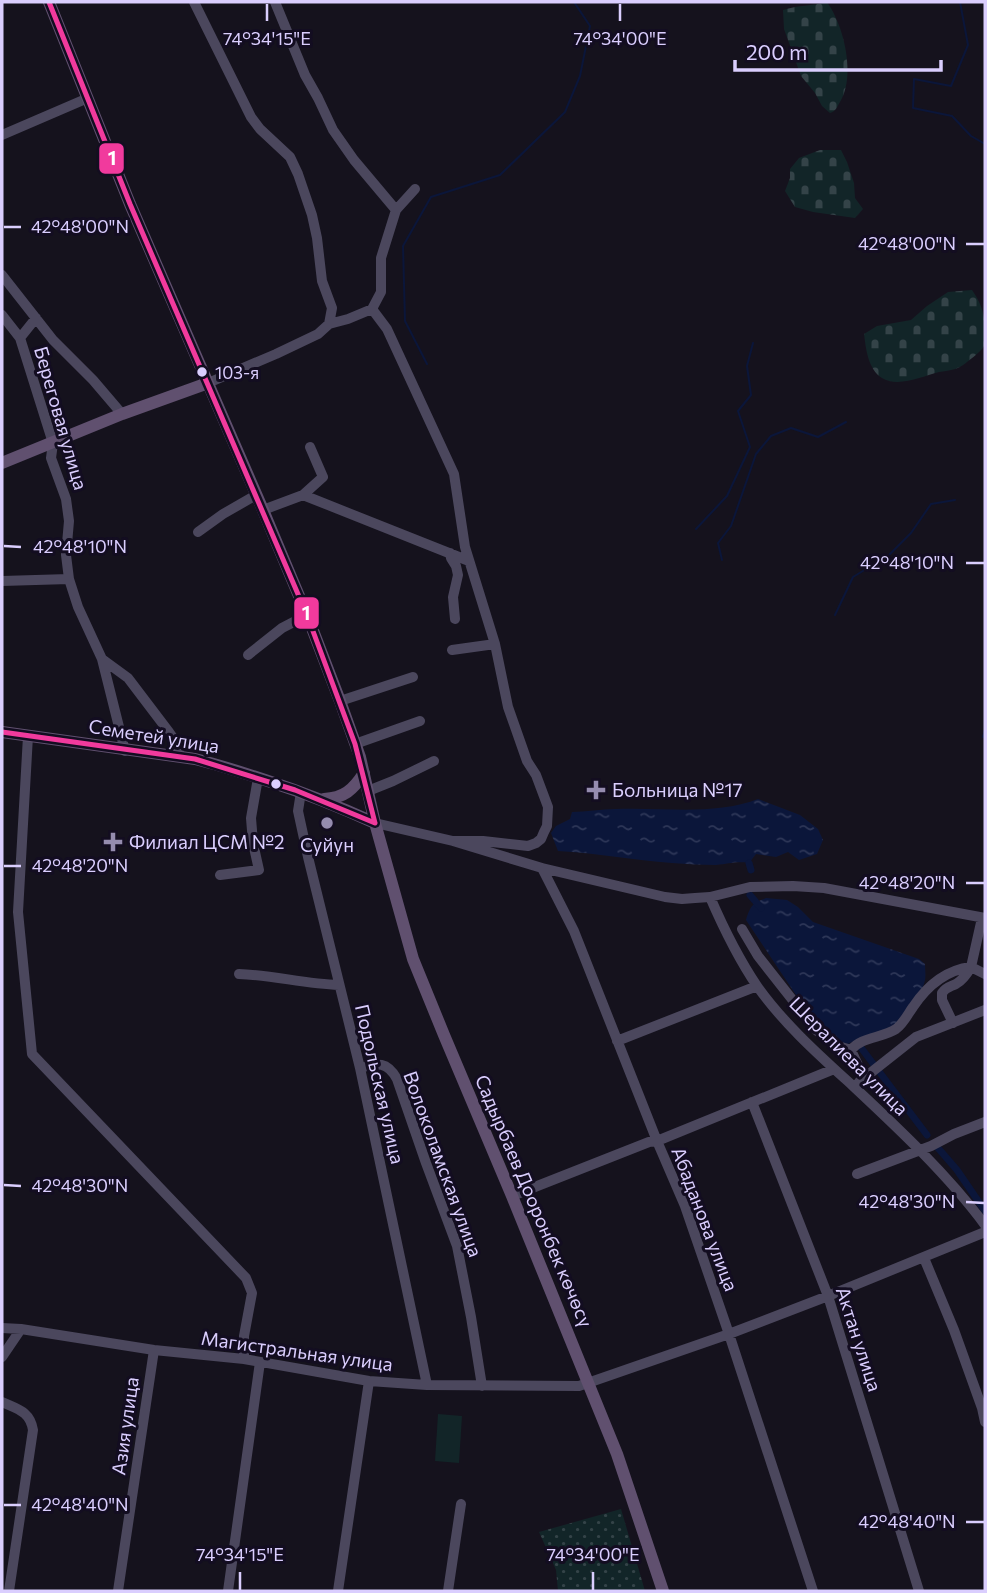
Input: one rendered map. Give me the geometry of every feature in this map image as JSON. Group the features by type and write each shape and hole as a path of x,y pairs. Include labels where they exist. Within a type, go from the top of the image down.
{"main road":[{"name":"Садырбаев Дооронбек көчөсү","path":"49,2 130,204 307,615 364,773 375,823 413,959 589,1383 621,1465 663,1591"},
{"path":"2,463 122,414 208,383"},
{"name":"Семетей улица","path":"2,732 216,764 301,792 375,823"},
{"path":"317,799 346,794 364,773"}],"street":[{"path":"194,2 251,117 290,157 298,174 312,215 323,281 332,308 329,324"},
{"path":"275,2 300,65 333,130 396,210"},
{"path":"2,135 88,97"},
{"path":"208,383 318,334 329,324 372,309 381,292 381,258 396,210 415,189"},
{"name":"Береговая улица","path":"2,275 53,340 122,414"},
{"path":"372,309 387,329 454,474 465,547 495,644 508,707 527,761 536,775 548,807 547,826 541,839 528,846 453,841"},
{"name":"Береговая улица","path":"2,315 20,338 53,443 51,458 66,499 69,521 66,555 69,579 78,607 102,659 125,751"},
{"name":"Береговая улица","path":"20,338 36,318"},
{"path":"263,510 303,495 323,477 310,447"},
{"path":"198,532 256,495"},
{"path":"303,495 469,561"},
{"path":"450,553 458,575 453,597 455,619"},
{"path":"2,581 69,579"},
{"path":"248,655 282,628 307,615"},
{"path":"452,650 495,644"},
{"path":"102,659 128,678 169,732 180,748 174,752 174,756"},
{"path":"340,701 413,677"},
{"path":"355,744 421,722"},
{"path":"28,736 18,912 32,1054 246,1278 252,1293 244,1336 244,1359"},
{"path":"368,791 393,782 434,761"},
{"path":"220,875 258,870 251,818 258,778"},
{"name":"Подольская улица","path":"301,792 298,811 360,1068 428,1385"},
{"path":"375,823 453,841 542,868 665,897 710,897 750,887 824,888 983,918 967,975 958,983 945,988 942,993 942,1000 953,1023"},
{"name":"Абаданова улица","path":"542,868 574,931 685,1206 813,1591"},
{"name":"Шералиева улица","path":"710,897 757,986 795,1032 918,1149 985,1225"},
{"path":"742,929 772,974 817,1031 838,1046 851,1050 863,1078"},
{"path":"851,1050 859,1042 899,1027 918,1000 941,977 971,967 985,974"},
{"path":"239,974 339,985"},
{"path":"617,1041 757,986"},
{"path":"853,1086 916,1037 985,1010"},
{"name":"Волоколамская улица","path":"360,1068 387,1066 393,1070 397,1079 457,1246 482,1386"},
{"path":"512,1196 834,1069"},
{"name":"Актан улица","path":"752,1102 828,1297 919,1591"},
{"path":"857,1174 985,1122"},
{"name":"Магистральная улица","path":"2,1328 154,1350 244,1359 369,1381 428,1385 579,1386 828,1297 985,1232"},
{"path":"923,1258 954,1330 985,1422"},
{"path":"2,1357 21,1329"},
{"name":"Азия улица","path":"118,1591 154,1350"},
{"path":"228,1591 260,1362"},
{"path":"338,1591 369,1381"},
{"path":"2,1402 24,1412 32,1422 33,1430 9,1591"},
{"path":"448,1591 461,1504"}],"green space":[{"path":"827,2 843,37 847,65 845,91 836,109 830,113 801,76 784,29 783,10"},
{"path":"820,150 841,150 854,183 855,198 863,209 855,218 795,207 785,191 790,169 799,158"},
{"path":"972,290 981,306 985,323 985,343 977,354 958,368 910,380 888,381 877,374 868,358 864,334 877,326 911,320 948,292"},
{"path":"438,1414 462,1416 459,1463 435,1461"},
{"path":"621,1509 645,1591 558,1591 556,1570 539,1532"}],"water":[{"path":"758,799 800,815 818,829 823,840 817,854 799,860 788,852 776,857 756,854 749,863 672,863 558,851 551,833 556,826 570,819 572,812 706,809"},
{"path":"766,898 787,900 813,922 919,959 925,964 923,986 901,1020 880,1035 848,1044 836,1041 798,998 746,920 753,906"}],"waterway":[{"path":"427,364 405,321 403,246 431,197 500,175 565,112 580,76 590,26 574,2"},
{"path":"960,2 968,45 951,86 914,79 913,108 952,116 971,136 985,144"},
{"path":"696,529 727,496 750,447 738,411 751,395 747,366 753,343"},
{"path":"722,560 718,543 731,526 756,454 771,436 791,428 818,437 846,422"},
{"path":"835,615 853,577 889,555 911,533 931,504 955,500"},
{"path":"983,737 985,730"},
{"path":"749,863 751,870"},
{"path":"750,895 761,908"},
{"path":"859,1045 927,1135"},
{"path":"938,1148 985,1211"}],"transit line":[{"name":"1","path":"49,2 130,204 307,615 355,744 375,823"},
{"name":"1","path":"2,732 195,759 295,790 375,823"}],"place":[{"name":"103-я","path":"202,372"},
{"name":"Больница №17","path":"596,790"},
{"name":"Суйун","path":"327,823"},
{"name":"Филиал ЦСМ №2","path":"113,842"}]}
